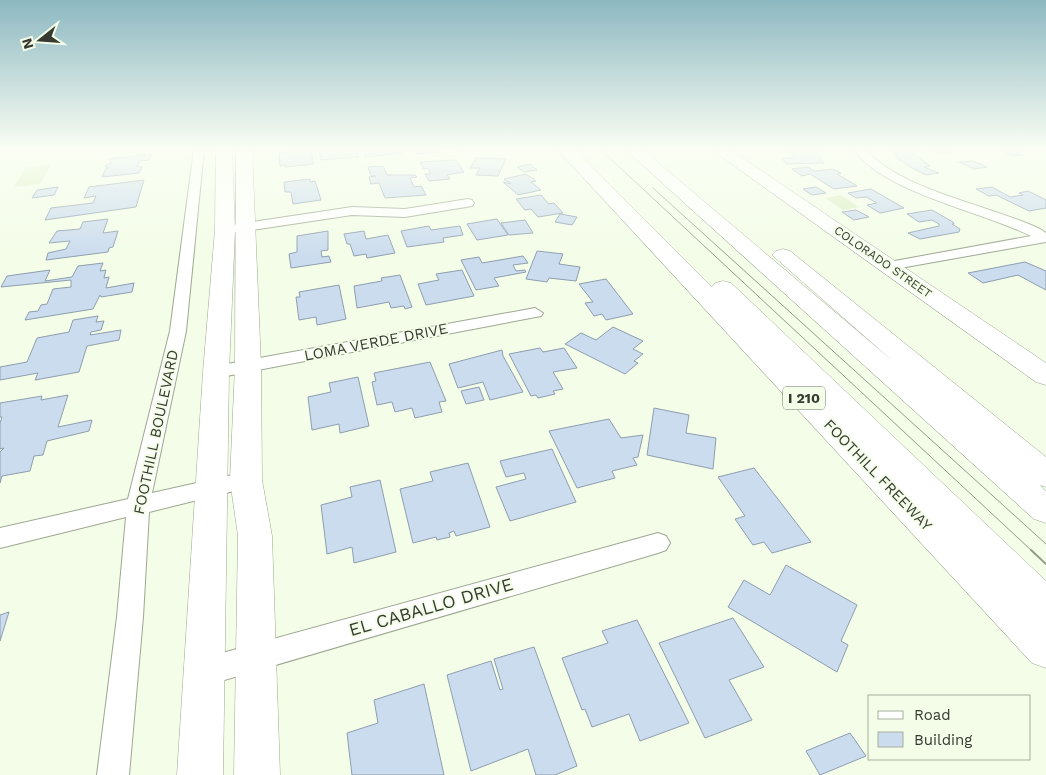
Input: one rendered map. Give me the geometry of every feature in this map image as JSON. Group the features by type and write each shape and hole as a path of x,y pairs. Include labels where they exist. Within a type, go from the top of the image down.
{"main road":[{"path":"200,775 204,672 248,366 229,185"},
{"path":"240,185 216,372 230,484 255,536 257,775"},
{"name":"FOOTHILL FREEWAY","path":"600,185 1045,648"},
{"path":"618,185 1046,606"},
{"path":"674,185 1046,510"},
{"path":"697,185 748,226"},
{"name":"COLORADO STREET","path":"772,185 1046,376"},
{"path":"1046,457 771,244 1046,475"}],"street":[{"name":"FOOTHILL BOULEVARD","path":"114,775 130,617 138,506 178,331 195,185"},
{"path":"915,185 1003,218 1045,237"},
{"path":"235,228 352,211 405,213 468,203"},
{"path":"889,266 1045,237"},
{"name":"LOMA VERDE DRIVE","path":"216,372 535,313"},
{"path":"0,538 230,484"},
{"name":"EL CABALLO DRIVE","path":"204,672 658,543"}],"green space":[{"path":"841,195 859,207 843,210 825,198"}],"building":[{"path":"142,185 136,207 45,220 51,208 93,203 96,196 84,198 89,187"},
{"path":"284,185 316,185 321,200 293,204 291,192 285,192"},
{"path":"380,185 421,186 426,195 385,198"},
{"path":"507,185 535,185 541,190 518,195"},
{"path":"828,185 857,186 834,189"},
{"path":"58,187 54,195 32,198 37,190"},
{"path":"816,187 826,193 812,195 803,189"},
{"path":"992,187 1010,197 1023,195 1019,193 1028,191 1046,200 1046,208 1029,211 996,195 989,196 976,189"},
{"path":"871,189 904,208 880,213 867,205 877,203 866,197 856,198 848,193"},
{"path":"541,195 549,204 554,203 563,213 538,217 531,209 525,210 516,199"},
{"path":"856,210 869,217 854,220 842,212"},
{"path":"932,210 953,222 954,224 952,224 960,229 959,232 920,239 908,233 939,226 939,224 932,220 919,222 907,214"},
{"path":"560,214 577,217 572,225 555,222"},
{"path":"108,219 103,233 118,231 113,247 109,248 108,252 46,260 48,253 66,249 70,241 49,243 57,231 80,229 83,222"},
{"path":"497,219 508,235 477,240 467,224"},
{"path":"525,220 533,233 509,235 501,223"},
{"path":"429,226 431,230 460,226 463,235 443,238 444,242 407,247 401,231"},
{"path":"328,231 328,250 321,251 322,257 329,256 331,262 291,268 289,254 297,252 297,236"},
{"path":"364,231 366,239 388,235 395,253 367,258 366,254 354,256 344,234"},
{"path":"537,251 563,254 559,264 580,267 576,281 549,278 547,282 526,279"},
{"path":"523,256 528,263 513,265 516,271 525,270 526,272 494,278 499,286 476,290 461,260 479,257 482,263"},
{"path":"1025,262 1046,271 1046,290 1018,275 983,283 968,273"},
{"path":"103,263 100,271 106,270 104,278 109,277 106,288 134,283 132,292 101,297 100,295 93,309 25,320 29,312 38,311 41,305 47,304 53,289 71,287 71,280 1,287 7,276 50,270 45,281 72,277 78,266"},
{"path":"462,270 474,296 426,305 418,284 439,280 436,274"},
{"path":"400,275 412,307 405,309 404,306 391,308 389,302 357,308 354,286 382,281 381,278"},
{"path":"606,279 633,314 606,320 602,314 594,316 585,303 593,302 579,284"},
{"path":"339,285 346,319 317,325 316,317 299,320 296,297 300,297 299,292"},
{"path":"98,316 96,322 104,321 101,330 91,332 90,335 121,330 119,340 87,346 79,372 35,380 38,373 0,380 0,367 27,362 37,338 69,332 73,320"},
{"path":"613,327 643,341 633,349 643,354 634,361 638,363 625,374 565,344 581,333 596,340"},
{"path":"540,348 543,352 564,348 577,368 553,372 563,389 553,391 555,394 538,398 536,395 531,396 509,354"},
{"path":"502,350 503,356 523,392 490,400 483,382 458,388 449,364"},
{"path":"430,362 446,401 439,402 442,412 415,418 412,408 395,412 392,402 377,405 372,382 376,381 374,373"},
{"path":"358,377 369,426 340,433 339,424 312,430 308,397 331,392 329,383"},
{"path":"479,387 484,400 466,404 461,391"},
{"path":"68,395 58,427 92,420 89,431 47,441 43,455 34,456 30,471 2,476 0,483 0,452 4,448 0,449 0,423 2,417 0,417 0,403 42,396 41,400"},
{"path":"654,408 689,415 686,433 716,438 713,469 647,455"},
{"path":"609,419 621,438 643,435 638,457 633,458 637,465 612,471 615,478 577,488 549,431"},
{"path":"552,449 576,502 510,521 496,487 526,479 524,473 506,477 500,461"},
{"path":"468,463 490,527 456,536 454,531 449,533 450,537 437,540 436,537 413,543 400,489 433,481 430,472"},
{"path":"754,468 811,542 772,553 764,542 753,545 735,519 745,516 718,477"},
{"path":"380,480 396,552 354,563 352,547 327,554 321,505 352,497 350,487"},
{"path":"786,565 857,605 841,641 848,645 837,672 728,607 744,580 770,595"},
{"path":"9,612 0,641 0,615"},
{"path":"733,618 764,667 729,680 752,720 705,738 659,643"},
{"path":"637,620 689,723 640,741 629,714 592,727 585,709 582,710 562,658 608,643 602,631"},
{"path":"534,647 577,766 555,775 536,775 528,749 471,771 447,675 491,661 500,690 503,689 494,659"},
{"path":"424,684 444,775 352,775 347,733 378,723 374,700"},
{"path":"850,733 866,756 820,775 806,751"}],"tram line":[{"path":"639,185 1032,551"},
{"path":"653,188 1046,544"},
{"path":"1031,550 1046,564"}]}
